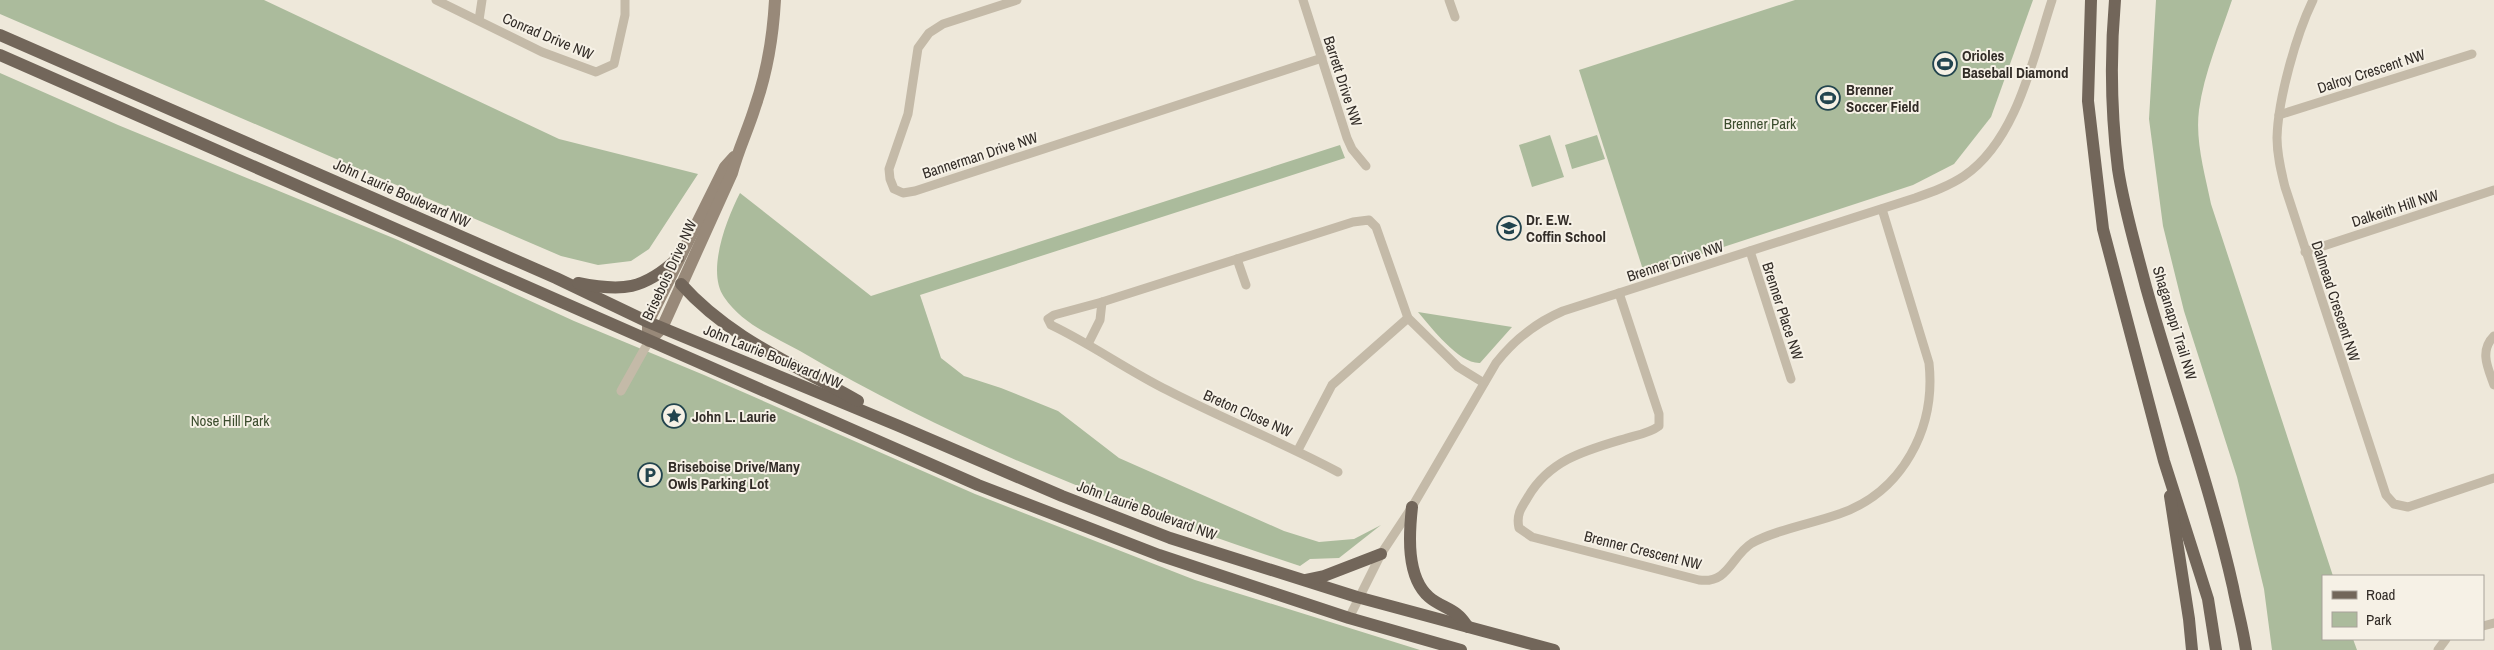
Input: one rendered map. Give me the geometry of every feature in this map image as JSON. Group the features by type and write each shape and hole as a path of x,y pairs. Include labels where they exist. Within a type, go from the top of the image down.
{"main road":[{"path":"2091,0 2088,101 2103,228 2164,461 2208,600 2216,650"},
{"name":"Shaganappi Trail NW","path":"2115,0 2111,59 2112,100 2118,170 2128,220 2157,327 2203,470 2226,556 2246,650"},
{"name":"John Laurie Boulevard NW","path":"0,35 556,278 648,322 1062,496 1170,538 1357,598 1554,650"},
{"path":"0,55 978,485 1158,555 1349,618 1461,650"},
{"path":"556,278 611,288 641,285 660,275 678,258"},
{"path":"681,284 701,306 734,332 899,426"},
{"path":"2164,461 2189,619 2192,650"},
{"path":"1412,507 1410,540 1417,579 1427,596 1458,615 1468,627"},
{"path":"1303,580 1324,576 1381,554"}],"street":[{"name":"Conrad Drive NW","path":"436,0 542,52 596,72 614,64 624,15 625,0"},
{"path":"479,20 482,0"},
{"name":"Brisebois Drive NW","path":"649,341 662,328 732,173 737,153 756,106 768,60 775,0"},
{"name":"Bannerman Drive NW","path":"1017,0 943,24 929,33 918,48 908,114 889,168 894,190 902,193 915,191 1322,58"},
{"name":"Barrett Drive NW","path":"1303,0 1349,143 1366,166"},
{"path":"1449,0 1455,17"},
{"name":"Brenner Drive NW","path":"1349,618 1357,598 1381,554 1412,507 1496,363 1512,344 1541,321 1563,312 1882,209 1953,182 1977,166 1996,145 2014,113 2052,0"},
{"name":"Dalmead Crescent NW","path":"2313,0 2300,32 2279,115 2278,155 2284,187 2388,499 2398,507 2408,507 2494,478"},
{"name":"Dalroy Crescent NW","path":"2279,115 2472,54"},
{"name":"Brisebois Drive NW","path":"649,341 648,322 678,258 725,168 737,153"},
{"name":"Dalkeith Hill NW","path":"2305,252 2494,190"},
{"name":"Brenner Crescent NW","path":"1619,293 1658,414 1659,426 1648,432 1580,452 1555,466 1540,478 1518,512 1519,528 1532,537 1699,580 1714,580 1721,576 1752,544 1842,513 1871,498 1898,474 1911,457 1918,442 1924,428 1930,397 1929,363 1882,209"},
{"name":"Breton Close NW","path":"1408,318 1332,385 1298,450 1165,390 1088,344 1051,325 1048,319 1054,315 1102,302 1353,222 1370,220 1376,227 1408,318 1458,367 1484,383"},
{"name":"Brenner Place NW","path":"1750,251 1791,379"},
{"path":"1237,259 1246,285"},
{"path":"1088,344 1100,320 1102,302"},
{"path":"2494,336 2487,345 2485,356 2494,385"},
{"path":"620,391 649,341"},
{"path":"1298,450 1338,472"}],"green space":[{"path":"0,0 264,0 559,139 698,174 649,249 631,261 598,265 561,256 0,14"},
{"name":"Brenner Park","path":"1795,0 2033,0 1991,117 1954,164 1913,185 1644,273 1579,70"},
{"path":"2156,0 2232,0 2208,68 2201,96 2198,122 2199,145 2211,204 2333,575 2322,575 2322,640 2353,640 2357,650 2272,650 2264,589 2237,477 2184,311 2163,226 2149,119"},
{"name":"Nose Hill Park","path":"0,73 118,125 398,240 574,321 704,375 975,494 1195,580 1420,650 0,650"},
{"path":"1550,135 1564,177 1532,187 1519,145"},
{"path":"1597,135 1605,159 1572,169 1565,145"},
{"path":"1340,145 1345,158 920,295 941,358 964,376 1001,388 1058,411 1119,458 1284,531 1319,542 1354,539 1381,525 1339,558 1310,559 1300,566 1107,498 981,445 859,384 749,322 731,306 719,286 717,273 720,245 729,216 740,193 871,296"},
{"path":"1418,312 1512,327 1480,363 1472,362 1463,358 1446,344"}],"place":[{"name":"Orioles Baseball Diamond","path":"1945,64"},
{"name":"Brenner Soccer Field","path":"1828,98"},
{"name":"Dr. E.W. Coffin School","path":"1509,228"},
{"name":"John L. Laurie","path":"674,416"},
{"name":"Briseboise Drive/Many Owls Parking Lot","path":"650,475"}]}
